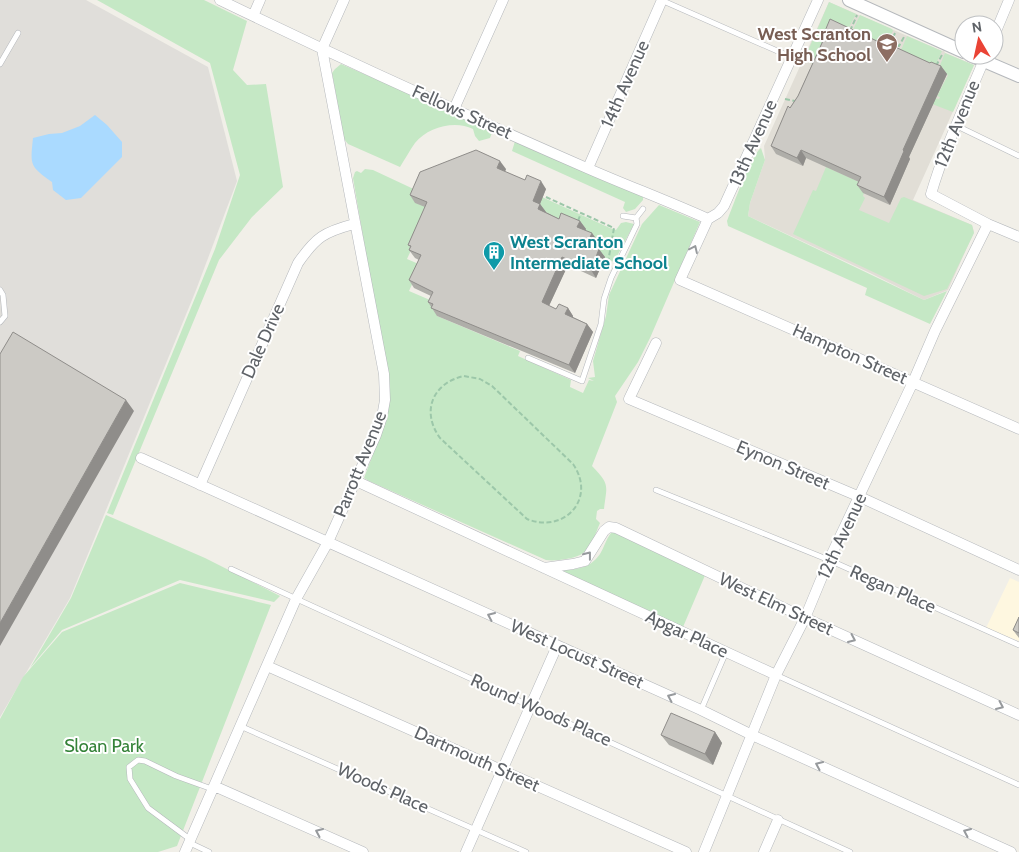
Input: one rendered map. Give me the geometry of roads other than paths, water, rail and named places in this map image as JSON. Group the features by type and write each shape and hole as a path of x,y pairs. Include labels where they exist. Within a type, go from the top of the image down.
{"street":[{"name":"Fellows Street","path":"220,0 454,109 708,219"},
{"path":"253,16 260,0"},
{"path":"322,49 344,0"},
{"path":"454,109 504,0"},
{"name":"14th Avenue","path":"588,168 661,0"},
{"name":"13th Avenue","path":"680,280 708,219 718,213 724,206 818,0"},
{"path":"849,0 954,47"},
{"path":"1003,15 1009,0"},
{"name":"Parrott Avenue","path":"188,845 296,600 328,542 356,480 379,426 385,400 384,374 322,49"},
{"name":"12th Avenue","path":"704,852 776,675 805,618 829,560 860,497 935,331 988,224 931,194 938,169 955,125 982,65"},
{"path":"998,65 1019,76"},
{"name":"Dale Drive","path":"200,485 298,263 310,246 321,236 332,230 354,224"},
{"path":"988,224 1019,237"},
{"name":"Hampton Street","path":"680,280 1019,429"},
{"name":"Eynon Street","path":"656,343 629,399 860,497 1019,570"},
{"name":"West Locust Street","path":"141,458 1011,852"},
{"name":"Apgar Place","path":"356,480 776,675"},
{"name":"West Elm Street","path":"544,568 585,561 604,530 616,528 805,618 1019,715"},
{"path":"466,852 557,646"},
{"name":"Dartmouth Street","path":"267,666 686,852"},
{"path":"213,787 363,852"},
{"path":"764,852 778,820"}],"lane":[{"path":"661,0 791,58"},
{"path":"0,64 18,33"},
{"path":"955,125 1019,156"},
{"path":"528,358 582,381 601,324 604,299 637,224 636,218 643,209"},
{"path":"623,216 636,218"},
{"path":"0,290 3,295 5,316 0,322"},
{"name":"Regan Place","path":"656,490 829,560 1019,645"},
{"name":"Round Woods Place","path":"231,569 727,794 778,820 850,852"},
{"path":"701,710 726,652"},
{"name":"Apgar Place","path":"776,675 1019,785"},
{"name":"Woods Place","path":"240,726 526,852"},
{"path":"209,852 188,845 148,808 130,779 129,767 138,760 145,761 176,776 213,787"}],"water":[{"path":"95,115 122,142 122,157 81,198 66,200 53,190 52,182 33,165 33,138 62,133 80,126"}],"place":[{"name":"West Scranton High School","path":"887,63"},
{"name":"West Scranton Intermediate School","path":"494,271"}],"park label":[{"name":"Sloan Park","path":"104,746"}]}
